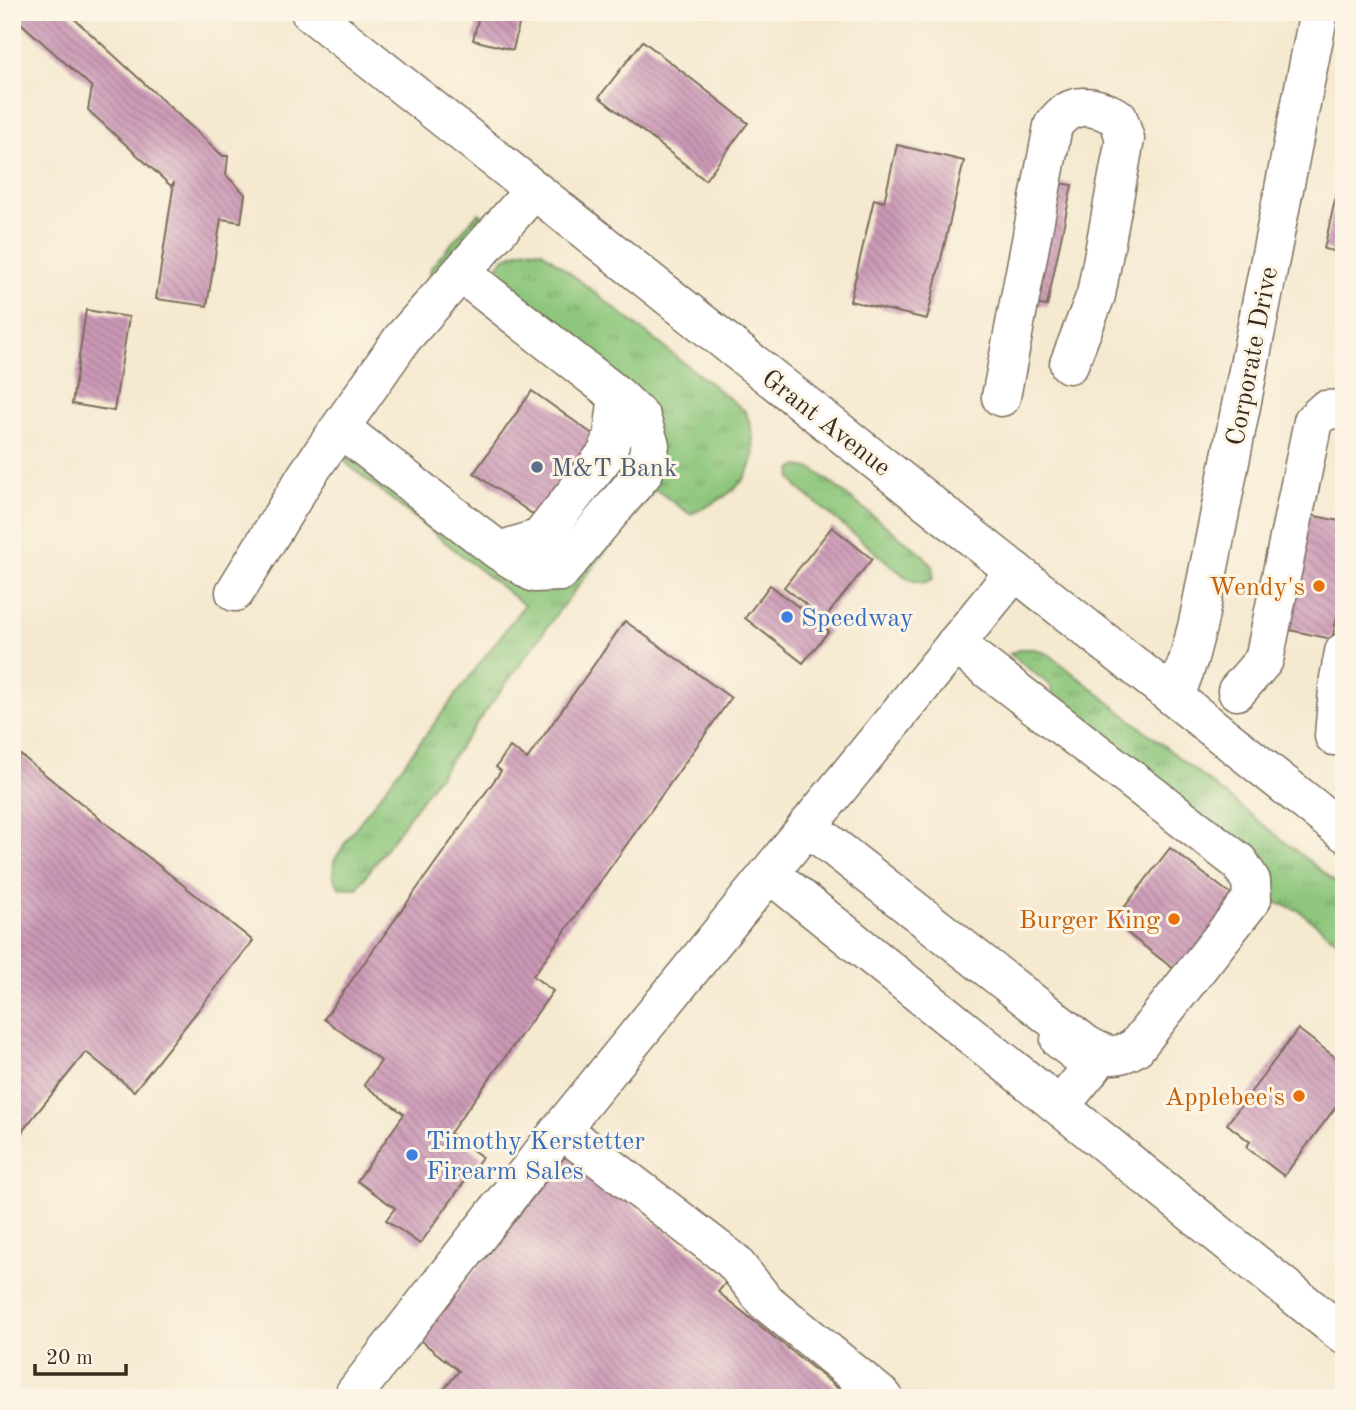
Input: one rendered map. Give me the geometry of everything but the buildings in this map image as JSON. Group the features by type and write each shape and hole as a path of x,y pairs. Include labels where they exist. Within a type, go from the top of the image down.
{"main road":[{"name":"Grant Avenue","path":"310,12 1344,832"},
{"name":"Corporate Drive","path":"1175,697 1198,624 1319,12"},
{"path":"1001,397 1053,126 1061,114 1077,106 1105,110 1118,118 1125,139 1096,295 1069,364"},
{"path":"235,592 307,475 402,339 534,190"},
{"path":"340,428 499,551 534,573 560,572 644,472 650,445 641,418 618,396 461,273"},
{"path":"1237,691 1264,660 1312,422 1325,410 1344,409"},
{"path":"356,1398 355,1393 562,1129 1015,571"},
{"path":"804,830 1085,1044 1103,1054 1122,1056 1136,1047 1252,899 1251,881 1239,862 955,644"},
{"path":"1334,736 1344,652"},
{"path":"804,830 1093,1066 1060,1106"},
{"path":"769,873 1060,1106 1340,1324"},
{"path":"562,1129 733,1261 765,1301 884,1398"}],"green space":[{"path":"478,213 482,215 480,222 436,275 431,276 432,266"},
{"path":"527,249 542,251 745,411 752,431 752,463 737,487 724,497 690,514 655,489 561,608 357,888 340,888 333,877 334,861 350,835 524,605 347,464 344,455 530,588 548,592 563,587 660,458 492,274 506,257"},
{"path":"799,466 813,469 922,554 933,567 933,579 923,583 908,579 797,487 791,478 793,468"},
{"path":"1021,649 1035,649 1050,655 1344,889 1344,946 1298,910 1269,900 1056,710 1051,686 1010,654"}],"place":[{"name":"M&T Bank","path":"537,467"},
{"name":"Wendy's","path":"1319,586"},
{"name":"Speedway","path":"787,617"},
{"name":"Burger King","path":"1174,919"},
{"name":"Applebee's","path":"1299,1096"},
{"name":"Timothy Kerstetter Firearm Sales","path":"412,1155"}]}
